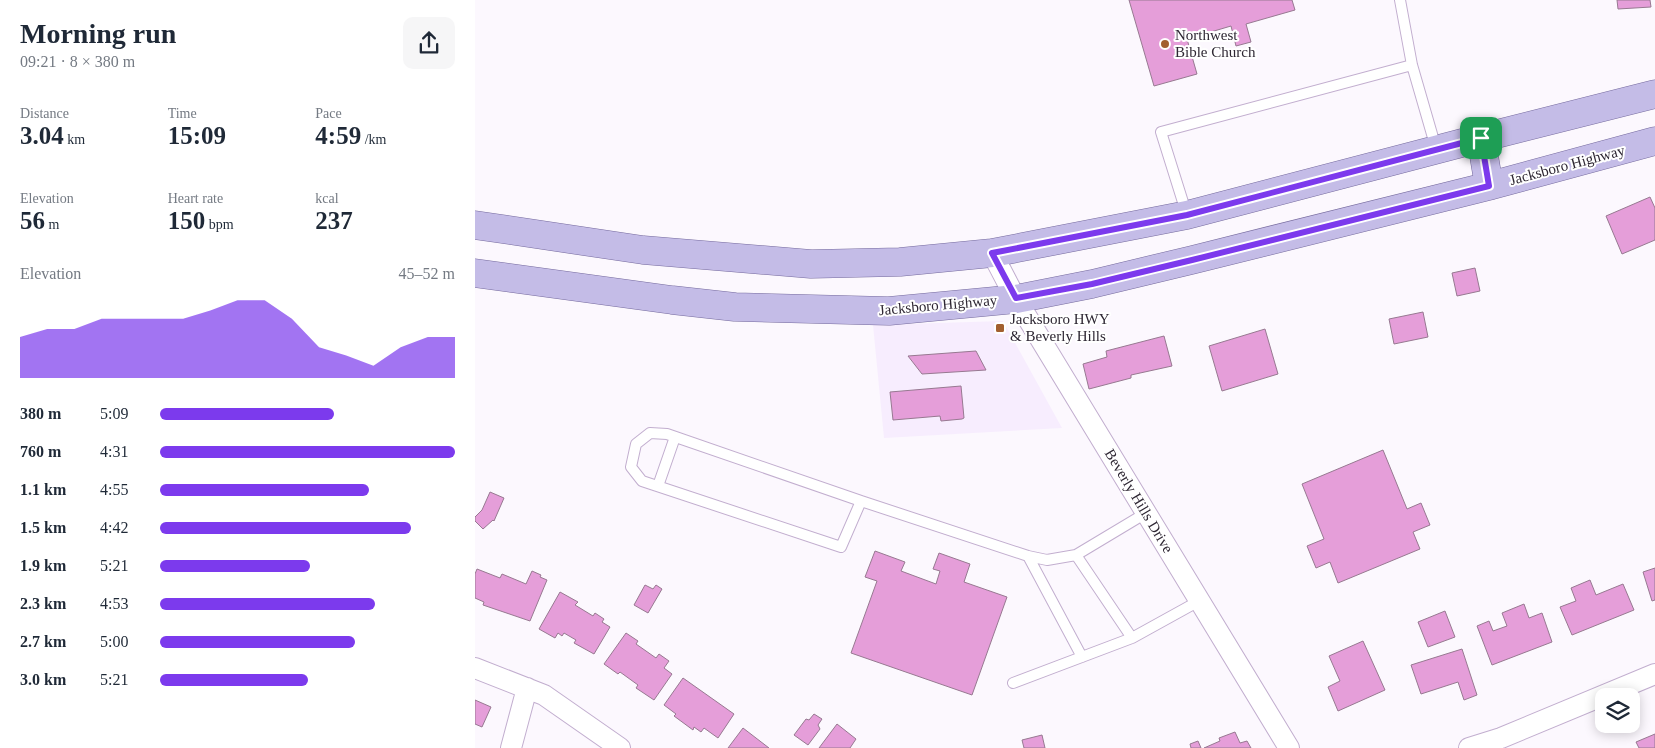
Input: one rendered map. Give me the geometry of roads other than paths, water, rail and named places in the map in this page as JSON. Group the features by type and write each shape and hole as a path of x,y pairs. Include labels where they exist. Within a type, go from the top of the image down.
{"main road":[{"path":"475,225 643,250 811,264 900,262 992,253 1187,215 1436,149 1655,94"},
{"path":"1481,138 1489,186"},
{"name":"Jacksboro Highway","path":"475,274 735,307 889,311 1016,298 1092,284 1192,260 1489,186 1655,141"}],"street":[{"name":"Beverly Hills Drive","path":"992,253 1016,298 1289,748"},
{"path":"475,668 544,695 620,748"},
{"path":"1469,748 1501,738 1655,674"},
{"path":"511,748 527,688"}],"lane":[{"path":"1400,0 1412,65 1436,149"},
{"path":"1187,215 1161,132 1412,65"},
{"path":"861,501 841,547 642,481 631,466 636,444 650,433 667,434 861,501 1028,556 1047,560 1075,555 1146,513"},
{"path":"658,486 675,437"},
{"path":"1075,555 1132,638"},
{"path":"1028,556 1081,657"},
{"path":"1013,683 1132,638 1199,600"}],"place":[{"name":"Northwest Bible Church","path":"1165,44"},
{"name":"Jacksboro HWY & Beverly Hills","path":"1000,328"}]}
